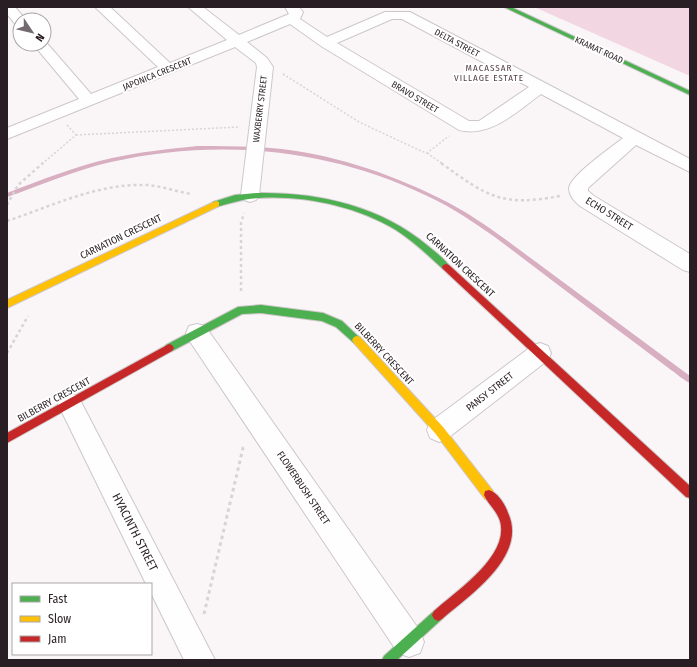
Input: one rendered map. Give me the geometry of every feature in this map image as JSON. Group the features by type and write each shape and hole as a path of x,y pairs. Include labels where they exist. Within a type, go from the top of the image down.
{"street":[{"path":"102,7 168,69"},
{"name":"WAXBERRY STREET","path":"195,7 264,64 265,70 252,166 250,195"},
{"name":"KRAMAT ROAD","path":"507,7 690,93"},
{"name":"JAPONICA CRESCENT","path":"7,134 238,41 292,13"},
{"name":"BRAVO STREET","path":"292,13 326,43 463,125 474,127 483,126 540,87"},
{"name":"DELTA STREET","path":"326,43 390,15 401,14 690,166"},
{"path":"47,52 89,101"},
{"name":"ECHO STREET","path":"635,137 581,182 578,188 578,193 587,201 690,264"},
{"name":"CARNATION CRESCENT","path":"7,304 213,205 235,197 250,195 309,200 341,206 368,214 395,226 420,243 690,493"},
{"name":"BILBERRY CRESCENT","path":"7,438 241,310 261,309 324,317 335,322 354,337 439,430 502,511 507,527 502,553 492,566 388,660"},
{"name":"FLOWERBUSH STREET","path":"197,333 409,642"},
{"name":"PANSY STREET","path":"439,430 540,353"},
{"name":"HYACINTH STREET","path":"70,404 198,655"}],"path":[{"path":"264,64 288,77 359,122 427,153 491,196 510,201 536,200 578,193"},
{"path":"57,114 76,135"},
{"path":"427,153 463,125"},
{"path":"7,205 18,185 76,135 258,130"},
{"path":"7,221 103,189 147,185 177,193 199,194"},
{"path":"241,310 241,223 250,195"},
{"path":"7,353 29,314 22,297"},
{"path":"198,655 243,448 262,428"}],"shaded area":[{"path":"534,7 690,7 690,76"}],"waterway":[{"path":"7,195 84,167 111,160 154,152 197,147 240,147 283,151 326,159 367,170 408,185 447,204 476,221 690,380"}],"traffic: fast":[{"path":"507,7 690,93"},
{"path":"216,204 235,198 257,195 281,195 329,202 351,208 373,215 399,228 446,267"},
{"path":"169,348 241,310 261,309 323,317 339,324 357,340"},
{"path":"388,660 438,615"}],"traffic: slow":[{"path":"7,304 216,204"},
{"path":"357,340 439,430 489,495"}],"traffic: jam":[{"path":"446,267 690,493"},
{"path":"7,438 169,348"},
{"path":"438,615 471,587 493,565 501,553 506,540 506,522 501,510 489,495"}],"district":[{"name":"MACASSAR VILLAGE ESTATE","path":"489,74"}]}
